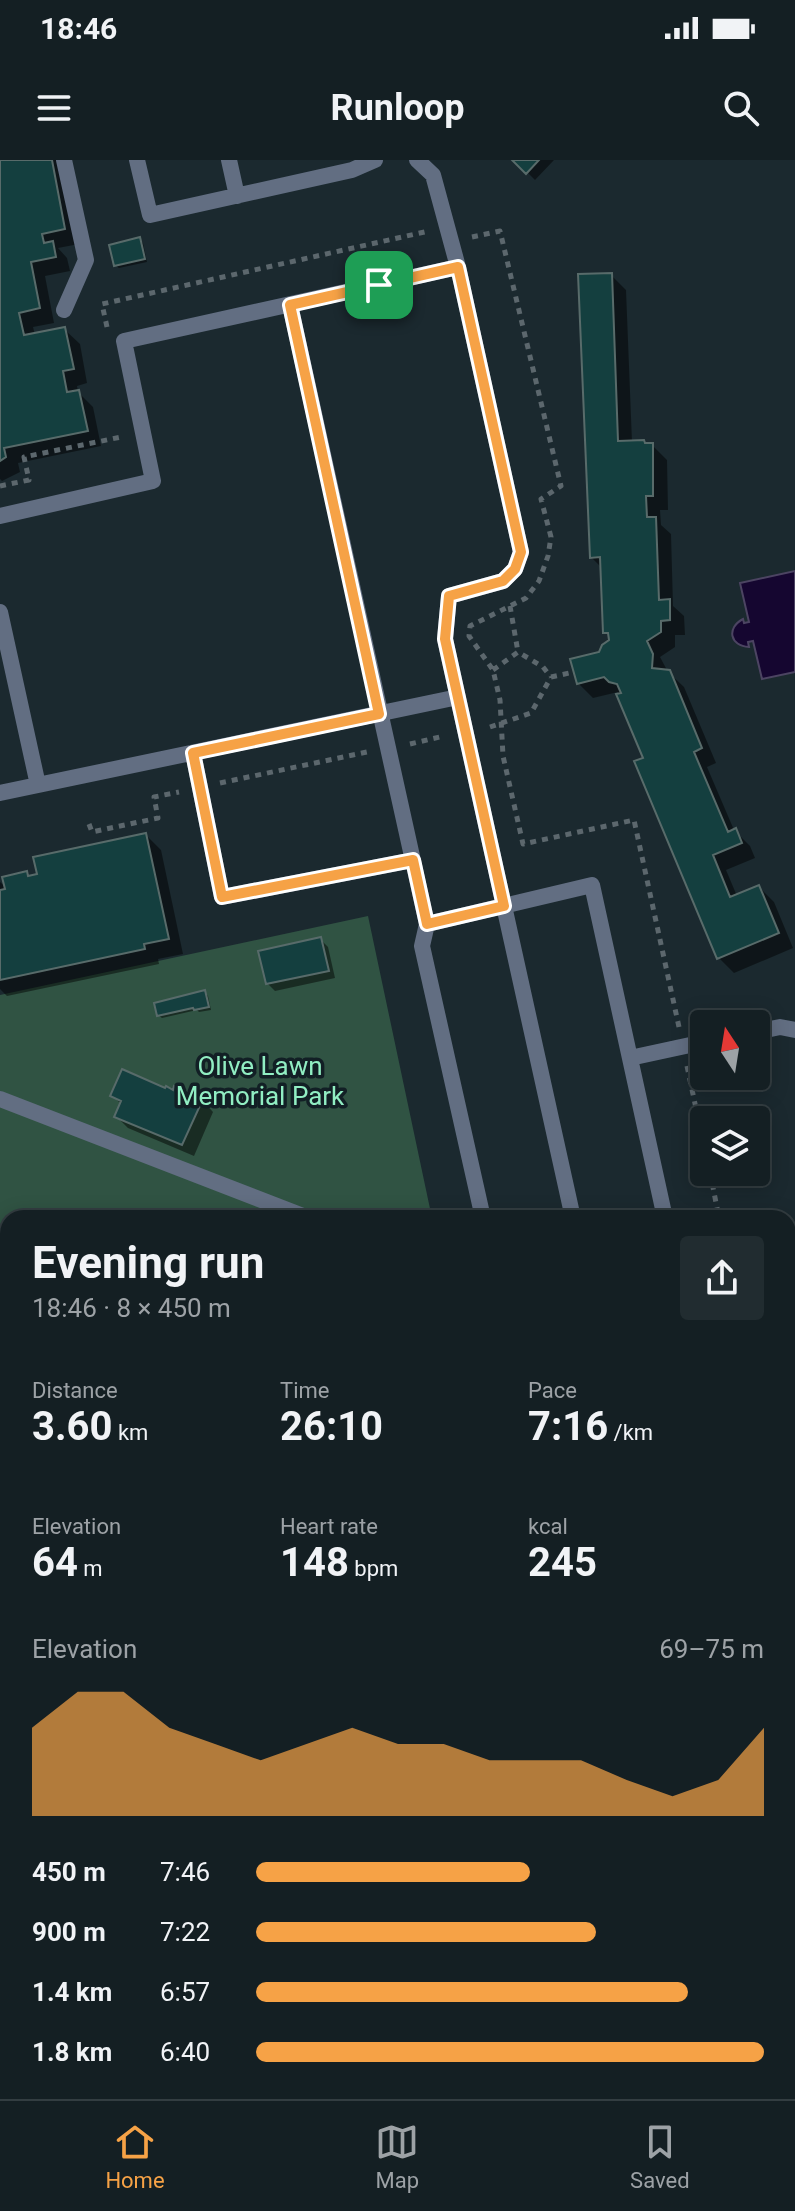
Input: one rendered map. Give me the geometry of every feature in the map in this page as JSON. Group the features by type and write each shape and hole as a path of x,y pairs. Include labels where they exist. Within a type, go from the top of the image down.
{"lane":[{"path":"64,160 86,260 64,310"},
{"path":"137,160 150,215 352,170 375,160"},
{"path":"229,160 237,196"},
{"path":"417,160 433,175 458,267 521,552 515,569 503,581 449,596 445,639 571,1210"},
{"path":"0,516 153,481 124,341 458,267"},
{"path":"290,305 427,924 422,946 481,1210"},
{"path":"0,612 38,785"},
{"path":"0,793 458,697"},
{"path":"193,753 222,897 413,860"},
{"path":"427,924 592,885 663,1210"},
{"path":"770,1029 780,1027 795,1030"},
{"path":"630,1058 690,1045"},
{"path":"0,1099 287,1210"}],"path":[{"path":"467,227 470,238 500,231 561,486 541,499 551,537 539,581 526,598 470,626 469,636 493,670 500,700 503,756 523,844 634,820 679,1028"},
{"path":"510,606 518,652 543,667 551,677"},
{"path":"493,670 518,652"},
{"path":"490,727 531,713 551,677 574,672"},
{"path":"410,744 440,737"},
{"path":"218,784 368,752"},
{"path":"89,824 92,832 158,818 154,797 179,792"},
{"path":"687,1066 696,1106"},
{"path":"713,1186 717,1210"}],"green space":[{"name":"Olive Lawn Memorial Park","path":"368,916 430,1210 0,1210 0,995"}],"shaded area":[{"path":"795,571 795,672 762,679 753,641 748,642 749,647 743,646 732,636 738,623 743,619 744,623 749,622 740,583"}],"building":[{"path":"0,160 52,160 65,229 42,234 44,243 53,241 56,257 31,262 40,308 19,313 24,335 65,327 74,369 63,371 67,392 79,390 88,431 4,448 6,457 0,461"},
{"path":"512,160 539,160 526,174"},
{"path":"140,237 145,259 114,266 109,245"},
{"path":"612,273 618,441 644,440 645,443 653,443 653,496 646,496 647,517 656,517 659,600 670,599 670,620 661,621 661,632 647,641 653,654 652,668 670,670 702,748 694,752 728,832 736,828 742,843 713,855 730,897 759,885 779,933 717,959 634,761 643,758 616,694 621,693 617,684 604,677 577,684 570,659 599,652 609,640 608,633 603,633 600,557 590,558 578,274"},
{"path":"146,833 169,939 144,944 145,949 0,980 0,890 5,889 2,877 27,871 28,876 37,874 33,857"},
{"path":"321,937 329,971 266,984 258,951"},
{"path":"205,990 209,1007 157,1016 154,1003"},
{"path":"122,1069 165,1088 173,1090 174,1086 203,1099 182,1145 114,1117 121,1101 110,1096"}],"route":[{"path":"458,267 521,552 515,569 503,581 449,596 445,639 504,906 427,924 413,860 222,897 193,753 379,714 290,305 379,285 458,267"}]}
